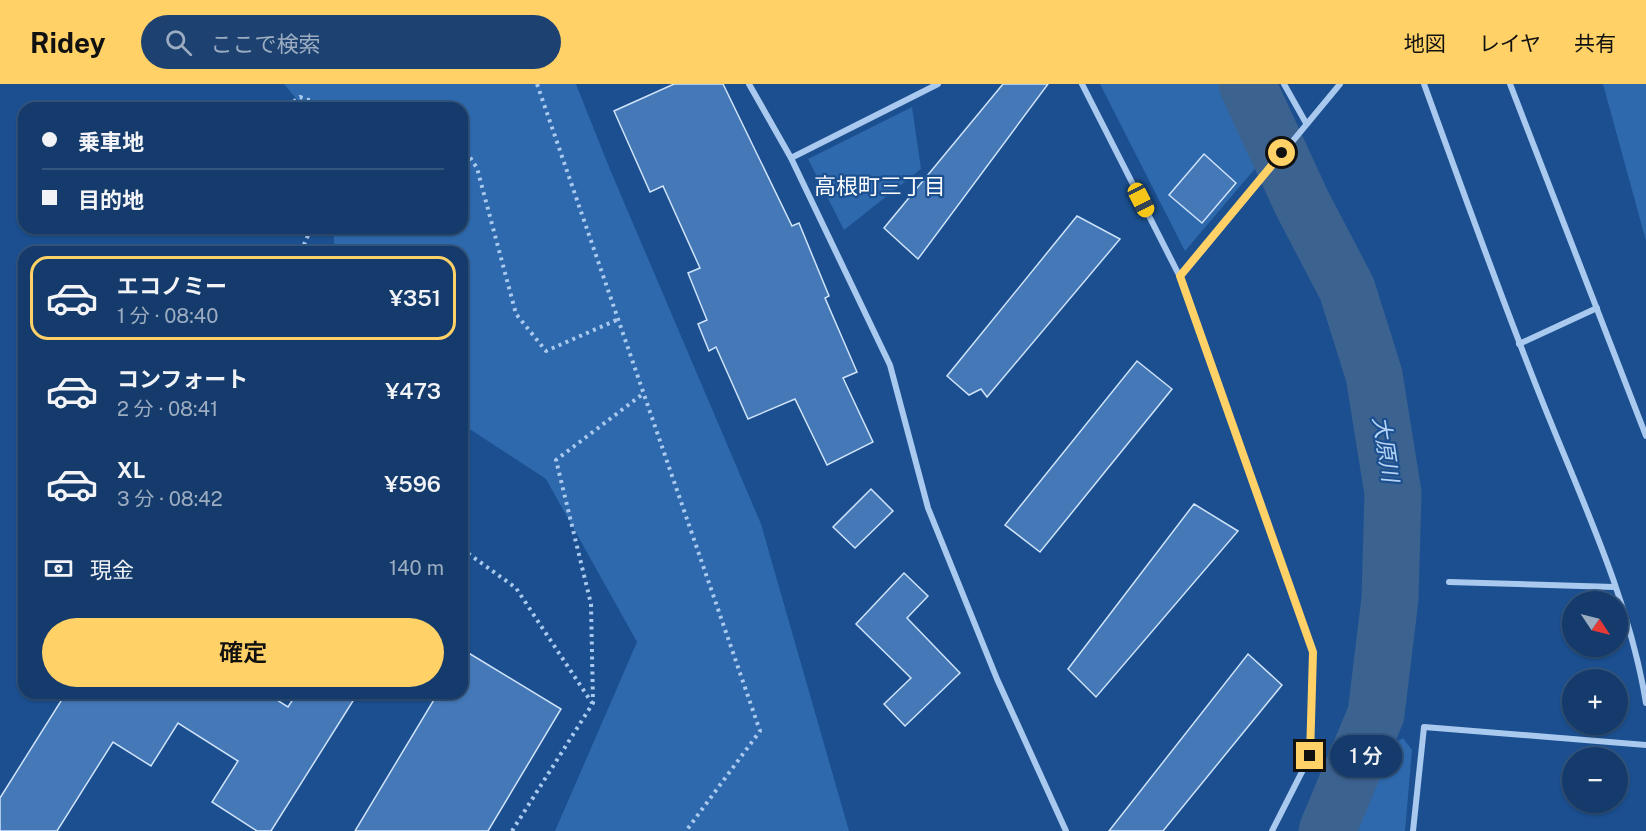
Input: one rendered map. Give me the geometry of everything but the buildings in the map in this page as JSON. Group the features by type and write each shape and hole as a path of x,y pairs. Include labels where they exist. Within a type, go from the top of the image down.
{"street":[{"path":"749,84 791,158 890,365 928,508 997,679 1066,831"},
{"path":"791,158 938,84"},
{"path":"1082,84 1180,276 1313,652 1310,756 1272,831"},
{"path":"1284,84 1306,123"},
{"path":"1180,276 1340,84"},
{"path":"1424,84 1519,344 1600,541 1639,660 1646,703"},
{"path":"1510,84 1646,436"},
{"path":"1519,344 1597,308"},
{"path":"1449,582 1614,587"},
{"path":"1413,831 1424,727 1646,745"}],"path":[{"path":"537,84 760,731 686,831"},
{"path":"293,102 300,97 315,102"},
{"path":"468,154 477,168 516,314 546,351 619,319"},
{"path":"512,831 593,703 591,604 556,460 644,393"},
{"path":"468,553 516,588 593,703"}],"shaded area":[{"path":"284,84 576,84 761,524 849,831 555,831 637,642 546,479 468,428 468,246 334,246 334,234 468,234 468,102 299,102"},
{"path":"1100,84 1223,84 1264,158 1185,251"},
{"path":"1603,84 1646,84 1646,241"},
{"path":"912,107 921,169 844,230 808,159"},
{"path":"1403,738 1412,750 1405,831 1353,831 1391,746"}],"waterway":[{"name":"大原川","path":"1247,84 1302,203 1347,289 1374,375 1393,493 1390,599 1376,714 1327,831"}],"district":[{"name":"高根町三丁目","path":"880,186"}],"route":[{"path":"1282,153 1180,276 1313,652 1310,756"}]}
